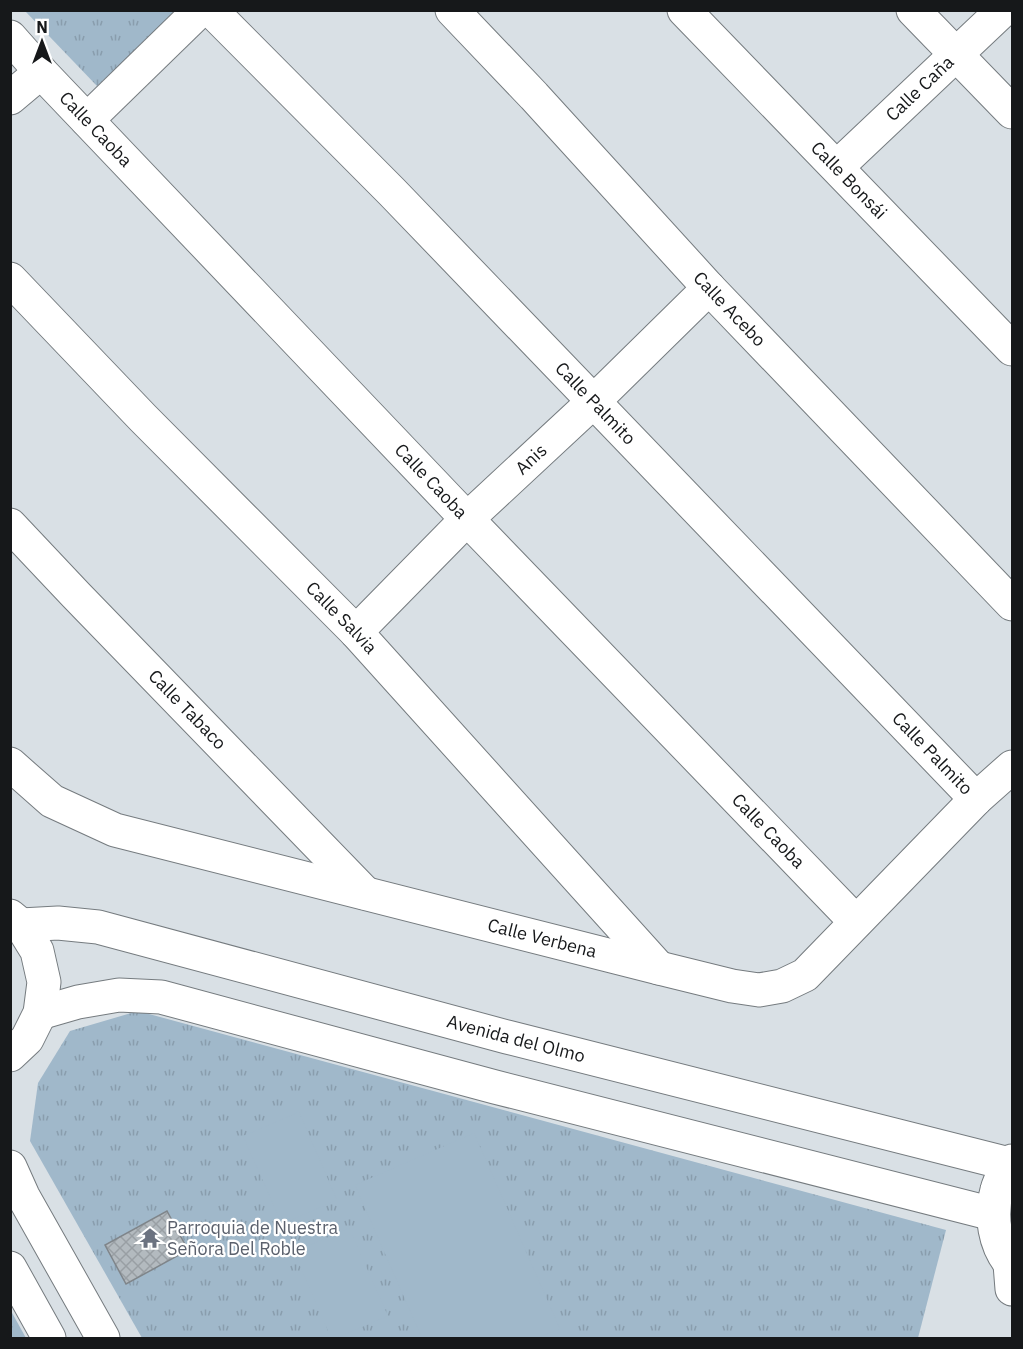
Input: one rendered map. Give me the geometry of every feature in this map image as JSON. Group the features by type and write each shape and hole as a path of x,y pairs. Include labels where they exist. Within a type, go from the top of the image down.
{"street":[{"path":"87,120 200,10"},
{"name":"Calle Palmito","path":"211,10 594,401 976,800"},
{"name":"Calle Acebo","path":"452,10 534,96 709,288 1012,604"},
{"name":"Calle Bonsái","path":"684,10 1012,350"},
{"path":"913,10 1012,112"},
{"name":"Calle Caña","path":"837,167 1003,10"},
{"name":"Calle Caoba","path":"10,36 41,72 467,519 856,922"},
{"path":"10,98 41,72"},
{"name":"Calle Salvia","path":"10,279 143,418 356,632 659,968"},
{"name":"Anis","path":"356,632 467,519 594,401 709,288"},
{"name":"Calle Tabaco","path":"10,525 366,893"},
{"name":"Calle Verbena","path":"10,764 51,801 115,830 659,968 732,986 759,990 782,986 805,975 976,800 1012,767"},
{"path":"10,1055 27,1039 40,1012 44,982 38,951 16,920"},
{"name":"Avenida del Olmo","path":"16,920 99,927 507,1037 1011,1162"},
{"path":"40,1012 119,995 161,998 495,1087 993,1214"},
{"path":"495,1087 507,1037"},
{"path":"1011,1162 997,1188 993,1214 997,1240 1012,1273"},
{"path":"10,1167 23,1196 103,1338"},
{"path":"10,1268 49,1338"}],"green space":[{"path":"25,11 178,11 97,86"},
{"path":"138,1011 946,1230 918,1338 142,1338 30,1141 38,1083 70,1031"},
{"path":"299,1112 337,1200 282,1224 243,1136"},
{"path":"474,1133 560,1329 537,1338 422,1338 355,1185"},
{"path":"349,1228 388,1316 336,1338 331,1338 294,1252"},
{"path":"11,1311 26,1338 11,1338"}],"building":[{"path":"167,1211 188,1250 126,1284 105,1245"}],"place":[{"name":"Parroquia de Nuestra Señora Del Roble","path":"150,1238"}]}
